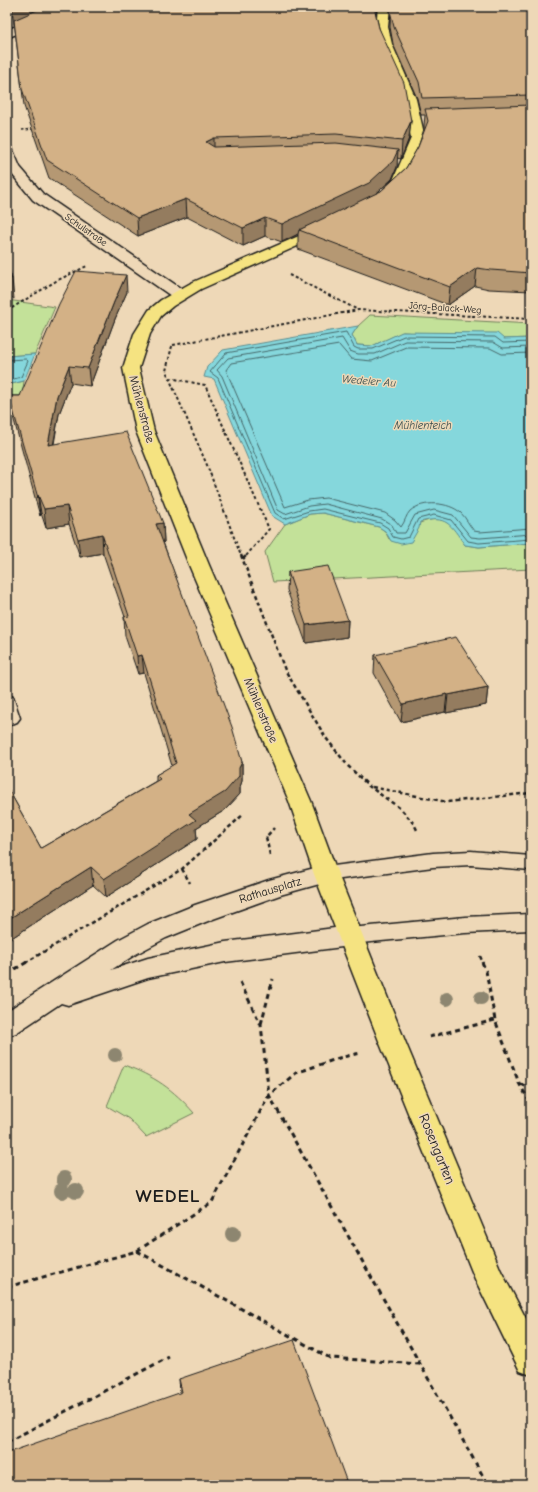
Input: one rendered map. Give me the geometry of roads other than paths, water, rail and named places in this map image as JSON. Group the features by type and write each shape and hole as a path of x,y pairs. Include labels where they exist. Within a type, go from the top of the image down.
{"main road":[{"path":"384,7 382,26 386,44 410,99 418,138 402,164 399,182 384,196"},
{"name":"Mühlenstraße","path":"333,225 196,286 167,303 155,313 142,334 131,368 145,431 199,565 300,801 350,936"},
{"name":"Rosengarten","path":"350,936 490,1279 531,1360"}],"street":[{"path":"7,34 70,7"},
{"path":"415,121 431,121"},
{"name":"Schulstraße","path":"7,151 14,168 38,197 180,295"},
{"name":"Rathausplatz","path":"7,1025 34,1006 127,947 157,931 204,912 277,887 326,874"},
{"name":"Rathausplatz","path":"34,1006 148,968 225,952 350,936"}],"lane":[{"path":"7,700 11,718 7,720"},
{"name":"Rathausplatz","path":"326,874 434,860 471,858 531,863"},
{"name":"Rathausplatz","path":"350,936 466,925 531,922"}],"water":[{"name":"Mühlenteich","path":"358,326 352,335 357,345 372,346 402,332 497,333 504,339 531,338 531,543 479,547 465,545 447,523 429,520 420,522 419,528 411,542 401,544 391,541 385,531 379,527 323,513 310,514 285,524 272,516 214,379 204,377 207,367 223,350"},
{"path":"35,354 24,381 7,385 7,356"}],"district":[{"name":"WEDEL","path":"168,1196"}],"water label":[{"name":"Wedeler Au","path":"369,381"}]}
